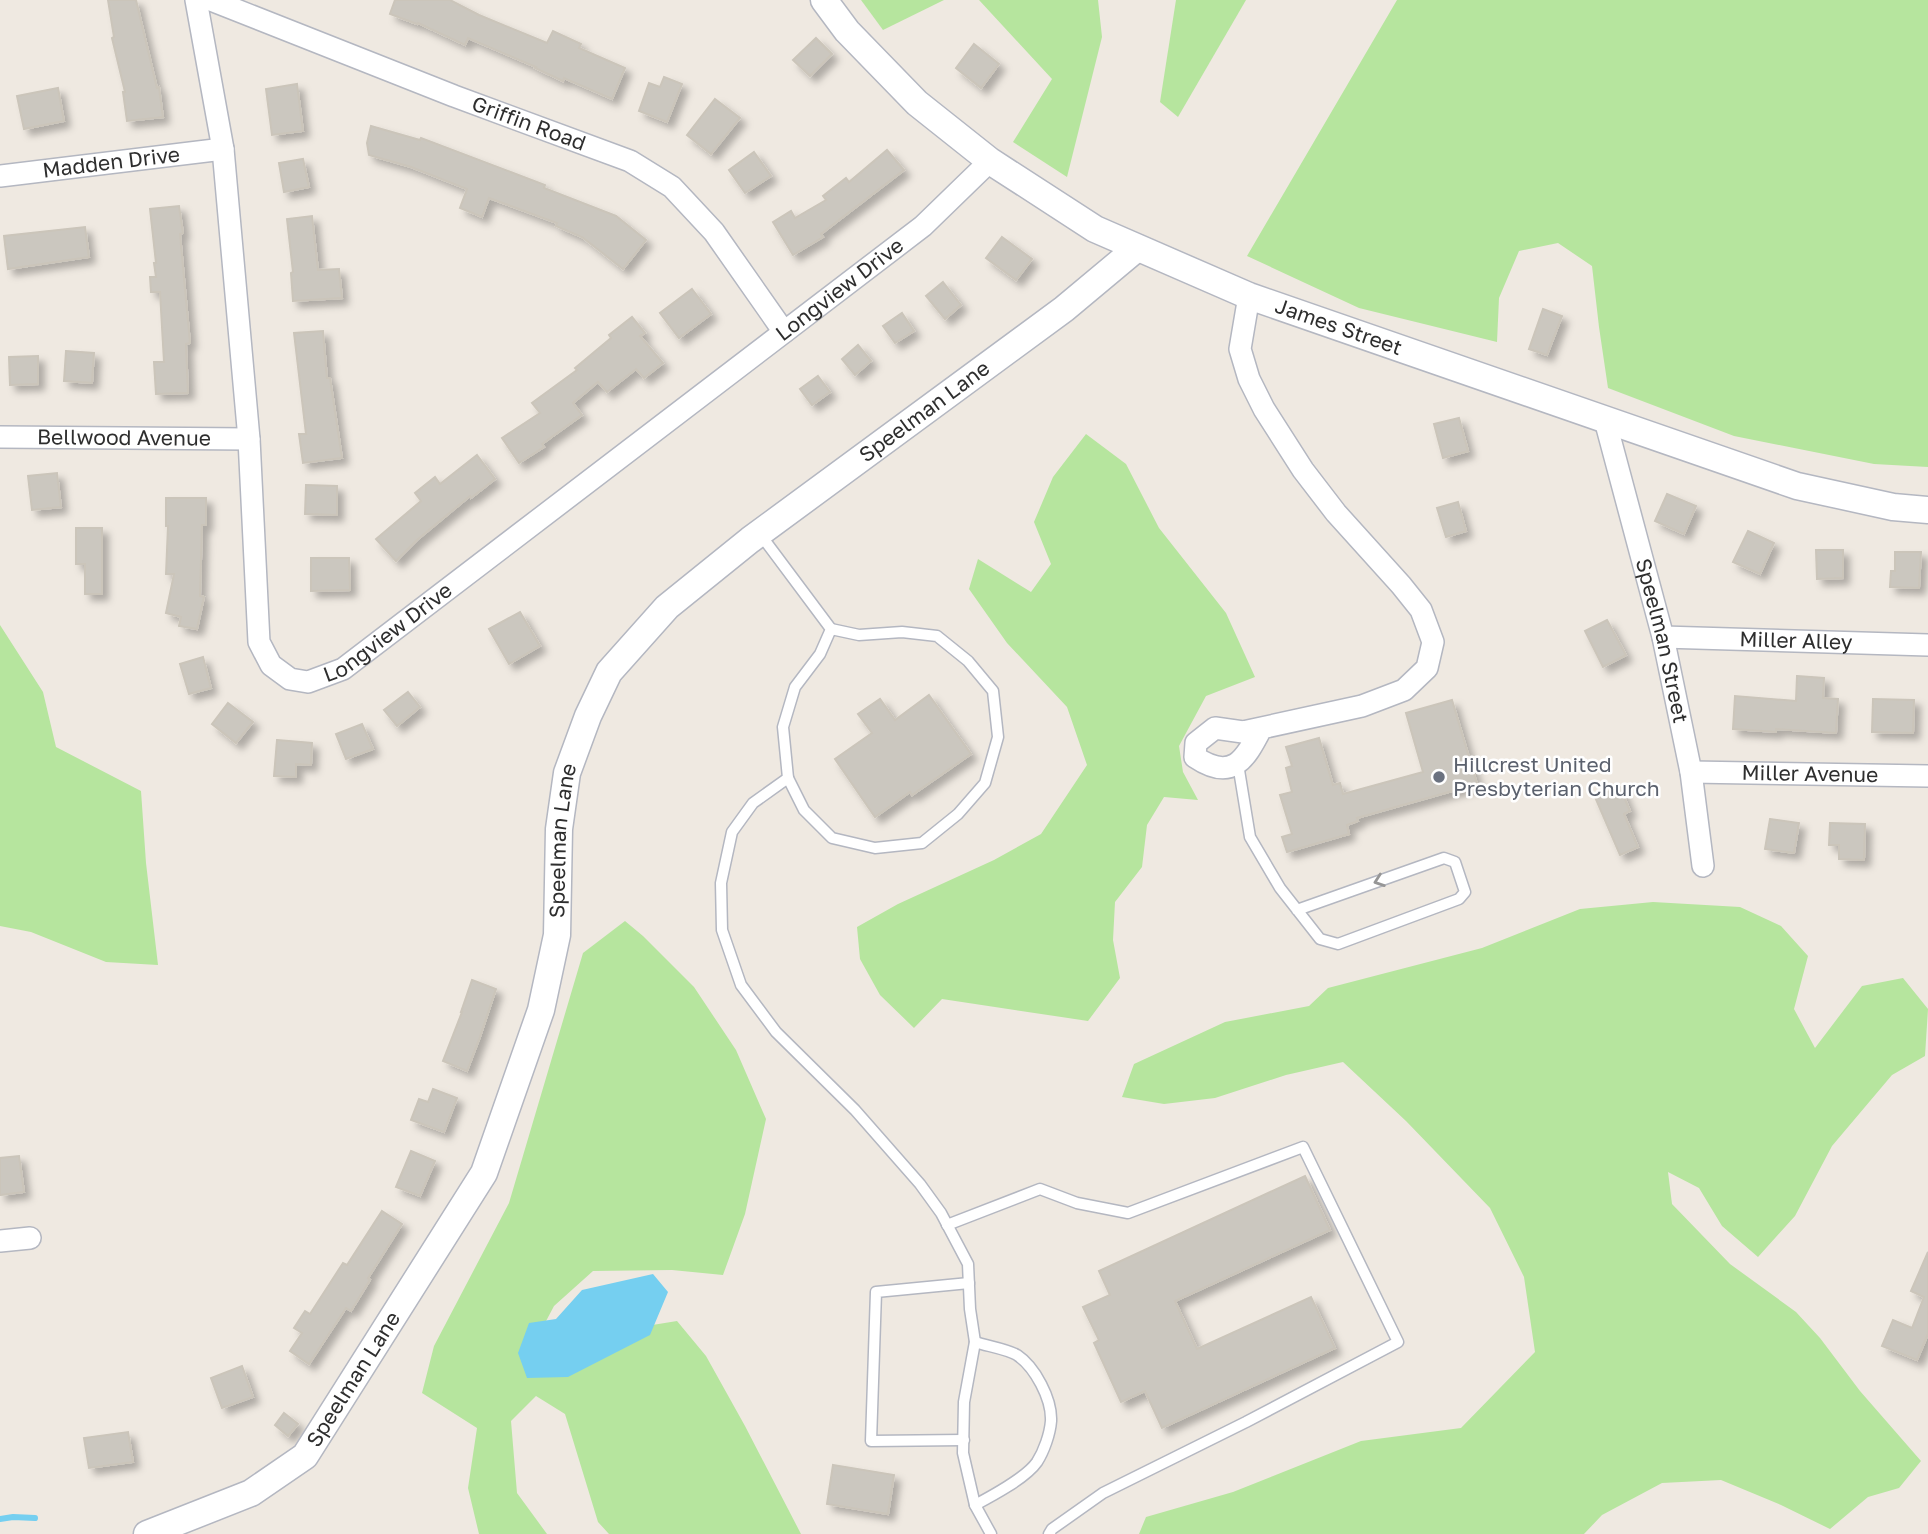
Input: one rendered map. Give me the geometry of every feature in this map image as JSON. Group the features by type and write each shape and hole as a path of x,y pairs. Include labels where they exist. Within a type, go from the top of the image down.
{"street":[{"name":"Longview Drive","path":"195,0 223,149 249,439 259,642 271,665 290,679 308,681 343,669 923,226 990,161"},
{"name":"Griffin Road","path":"211,0 454,96 630,161 672,187 714,232 784,332"},
{"name":"James Street","path":"824,0 847,31 917,103 990,161 1095,229 1249,296 1797,486 1893,507 1928,510"},
{"name":"Madden Drive","path":"0,176 223,149"},
{"name":"Speelman Lane","path":"147,1534 251,1493 305,1456 484,1173 541,1010 556,935 559,829 567,773 588,716 609,672 667,607 750,540 1064,309 1137,248"},
{"path":"1249,296 1240,349 1249,379 1264,409 1303,470 1336,513 1401,584 1420,610 1433,642 1427,668 1404,690 1362,706 1261,729 1243,732 1216,728 1196,743 1195,757 1204,763 1227,767 1238,764 1249,753 1261,729"},
{"name":"Speelman Street","path":"1605,420 1663,637 1691,772 1703,866"},
{"name":"Bellwood Avenue","path":"0,437 249,439"},
{"name":"Miller Alley","path":"1663,637 1928,645"},
{"name":"Miller Avenue","path":"1691,772 1928,776"},
{"path":"0,1241 30,1238"}],"lane":[{"path":"760,534 831,629 859,635 902,632 937,636 968,661 993,691 998,737 985,783 958,814 922,843 875,848 832,838 804,810 788,778 783,727 795,687 820,654 831,629"},
{"path":"1238,764 1250,837 1280,888 1297,910 1320,939 1338,944 1459,900 1465,892 1455,862 1444,859 1297,910"},
{"path":"788,778 753,803 732,832 721,883 722,930 741,985 776,1032 855,1110 920,1184 968,1264 975,1342 964,1402 963,1453 975,1505 991,1534"},
{"path":"947,1225 1040,1189 1077,1203 1128,1213 1303,1147 1398,1342 1103,1493 1052,1529 1049,1534"},
{"path":"964,1440 871,1441 871,1428 876,1292 969,1283"},
{"path":"975,1342 1016,1354 1034,1372 1045,1393 1051,1419 1047,1439 1036,1463 1009,1485 975,1505"}],"green space":[{"path":"861,0 944,0 883,30"},
{"path":"979,0 1098,0 1102,37 1067,177 1013,142 1052,79"},
{"path":"1176,0 1246,0 1178,117 1160,102"},
{"path":"1397,0 1928,0 1928,467 1874,464 1734,436 1608,388 1592,266 1558,243 1519,251 1499,298 1497,342 1359,308 1247,256"},
{"path":"1086,434 1126,464 1159,528 1226,613 1255,677 1206,696 1179,746 1183,772 1198,800 1164,797 1147,825 1142,867 1115,902 1113,940 1120,978 1088,1021 942,999 914,1028 880,995 860,959 857,927 1041,834 1087,765 1067,707 1007,643 969,589 978,559 1031,592 1051,564 1034,522 1053,477"},
{"path":"0,625 43,692 56,747 141,791 158,965 106,962 31,932 0,926"},
{"path":"1653,902 1740,907 1781,926 1808,956 1794,1009 1815,1048 1862,986 1903,978 1928,1009 1925,1056 1892,1075 1832,1146 1795,1216 1758,1257 1722,1226 1699,1188 1668,1172 1672,1204 1730,1264 1796,1312 1921,1461 1899,1488 1868,1497 1830,1529 1721,1480 1662,1483 1602,1515 1584,1534 1139,1534 1146,1517 1233,1492 1361,1441 1461,1428 1535,1352 1524,1277 1490,1208 1406,1121 1343,1062 1286,1075 1215,1098 1164,1104 1122,1097 1134,1064 1225,1022 1309,1006 1328,988 1482,948 1580,909"},
{"path":"625,921 694,987 736,1050 766,1119 745,1214 723,1275 672,1270 593,1271 554,1306 536,1340 597,1334 677,1321 706,1356 801,1534 609,1534 598,1522 565,1414 536,1396 511,1421 517,1493 547,1534 479,1534 468,1488 477,1428 422,1393 434,1346 509,1203 583,953"}],"water":[{"path":"653,1274 668,1292 650,1335 568,1377 527,1378 518,1353 529,1323 556,1319 582,1290"}],"building":[{"path":"108,0 136,0 157,88 159,87 163,117 127,121 125,92 112,38"},
{"path":"395,0 450,0 547,43 553,31 581,44 579,48 625,68 612,99 564,78 563,81 468,38 465,45 418,23 390,14"},
{"path":"816,38 832,54 810,76 793,60"},
{"path":"974,44 999,64 981,88 956,68"},
{"path":"664,77 682,84 667,122 639,111 649,83 660,87"},
{"path":"297,84 303,131 272,135 266,89"},
{"path":"58,88 64,121 24,129 17,96"},
{"path":"715,99 740,118 711,154 687,135"},
{"path":"371,126 420,140 421,138 545,185 544,188 616,216 646,240 623,269 582,237 556,226 557,223 489,198 482,217 460,208 467,189 411,167 369,155 367,143"},
{"path":"887,150 904,170 821,234 823,237 793,255 773,222 791,211 795,218 826,200 823,196 846,178 849,182"},
{"path":"754,152 771,176 745,193 729,170"},
{"path":"303,159 309,187 284,192 279,163"},
{"path":"179,206 190,343 186,344 188,393 156,394 154,362 164,362 160,292 151,292 150,277 156,277 156,263 150,209"},
{"path":"312,216 318,270 339,269 342,298 293,301 293,272 287,219"},
{"path":"85,227 89,257 8,269 4,236"},
{"path":"1002,237 1032,259 1016,280 986,258"},
{"path":"943,282 961,305 945,319 926,296"},
{"path":"692,289 711,314 679,338 660,313"},
{"path":"1543,309 1562,316 1547,355 1529,349"},
{"path":"902,313 914,331 895,343 883,326"},
{"path":"632,317 645,333 640,336 663,363 644,378 636,369 607,392 598,382 573,403 582,415 542,444 544,447 519,463 502,438 540,413 532,403 577,370 575,368 611,338 609,335"},
{"path":"323,331 327,378 330,378 342,458 303,463 299,434 306,434 294,333"},
{"path":"858,345 871,361 855,375 842,359"},
{"path":"66,351 94,353 92,383 64,381"},
{"path":"38,356 38,384 10,385 9,357"},
{"path":"818,376 830,392 812,405 800,389"},
{"path":"1459,418 1468,451 1443,458 1434,424"},
{"path":"477,455 495,479 471,498 470,496 396,561 376,539 421,501 415,493 435,477 440,484"},
{"path":"57,473 61,507 32,510 28,476"},
{"path":"306,485 337,486 337,515 305,514"},
{"path":"1667,494 1696,506 1684,534 1655,521"},
{"path":"166,498 206,498 206,525 202,525 200,596 204,597 197,629 179,626 181,617 166,613 174,574 166,574"},
{"path":"1458,502 1466,531 1446,537 1437,508"},
{"path":"76,528 102,528 102,594 85,594 85,564 76,564"},
{"path":"1748,531 1774,543 1760,574 1733,562"},
{"path":"1816,550 1843,550 1843,578 1817,579"},
{"path":"1895,552 1921,552 1919,588 1890,587 1891,571 1895,571"},
{"path":"311,558 349,558 350,590 311,591"},
{"path":"520,612 540,646 509,664 489,629"},
{"path":"1607,620 1626,655 1603,667 1585,631"},
{"path":"203,657 211,688 189,694 180,664"},
{"path":"1797,676 1824,678 1823,698 1838,699 1836,733 1733,729 1735,696 1796,701"},
{"path":"408,692 420,707 397,726 384,710"},
{"path":"929,695 971,754 875,817 835,759 872,733 858,714 880,699 895,720"},
{"path":"1873,699 1914,700 1913,733 1872,732"},
{"name":"Hillcrest United Presbyterian Church","path":"1452,700 1477,784 1357,818 1358,821 1347,825 1349,834 1287,852 1282,837 1292,834 1280,795 1292,792 1286,768 1292,766 1286,747 1319,738 1333,785 1340,783 1343,794 1423,772 1406,713"},
{"path":"228,703 253,722 236,743 212,724"},
{"path":"362,724 373,749 346,759 336,734"},
{"path":"277,740 312,743 311,765 296,764 296,777 274,776"},
{"path":"1620,787 1630,811 1624,814 1638,847 1620,855 1595,797"},
{"path":"1770,819 1799,823 1794,853 1765,849"},
{"path":"1830,823 1865,824 1864,860 1839,859 1839,845 1829,845"},
{"path":"472,980 496,989 467,1071 443,1061"},
{"path":"433,1089 457,1098 444,1132 411,1120 419,1099 428,1102"},
{"path":"411,1151 435,1161 420,1196 396,1187"},
{"path":"19,1156 24,1192 0,1195 0,1158"},
{"path":"1305,1176 1330,1230 1175,1301 1197,1349 1311,1297 1335,1348 1162,1428 1145,1391 1121,1402 1094,1343 1099,1340 1083,1307 1110,1295 1099,1271"},
{"path":"382,1211 402,1224 351,1311 346,1308 309,1364 290,1351 302,1333 294,1328 305,1311 310,1314 343,1263 347,1265"},
{"path":"1928,1252 1928,1334 1917,1360 1882,1346 1893,1320 1912,1328 1924,1297 1911,1291"},
{"path":"242,1366 253,1397 222,1408 211,1378"},
{"path":"284,1413 298,1424 288,1436 275,1425"},
{"path":"128,1432 133,1462 89,1468 84,1438"},
{"path":"833,1465 894,1475 888,1514 827,1504"}],"waterway":[{"path":"0,1519 35,1518"}],"place":[{"name":"Hillcrest United Presbyterian Church","path":"1439,777"}]}
